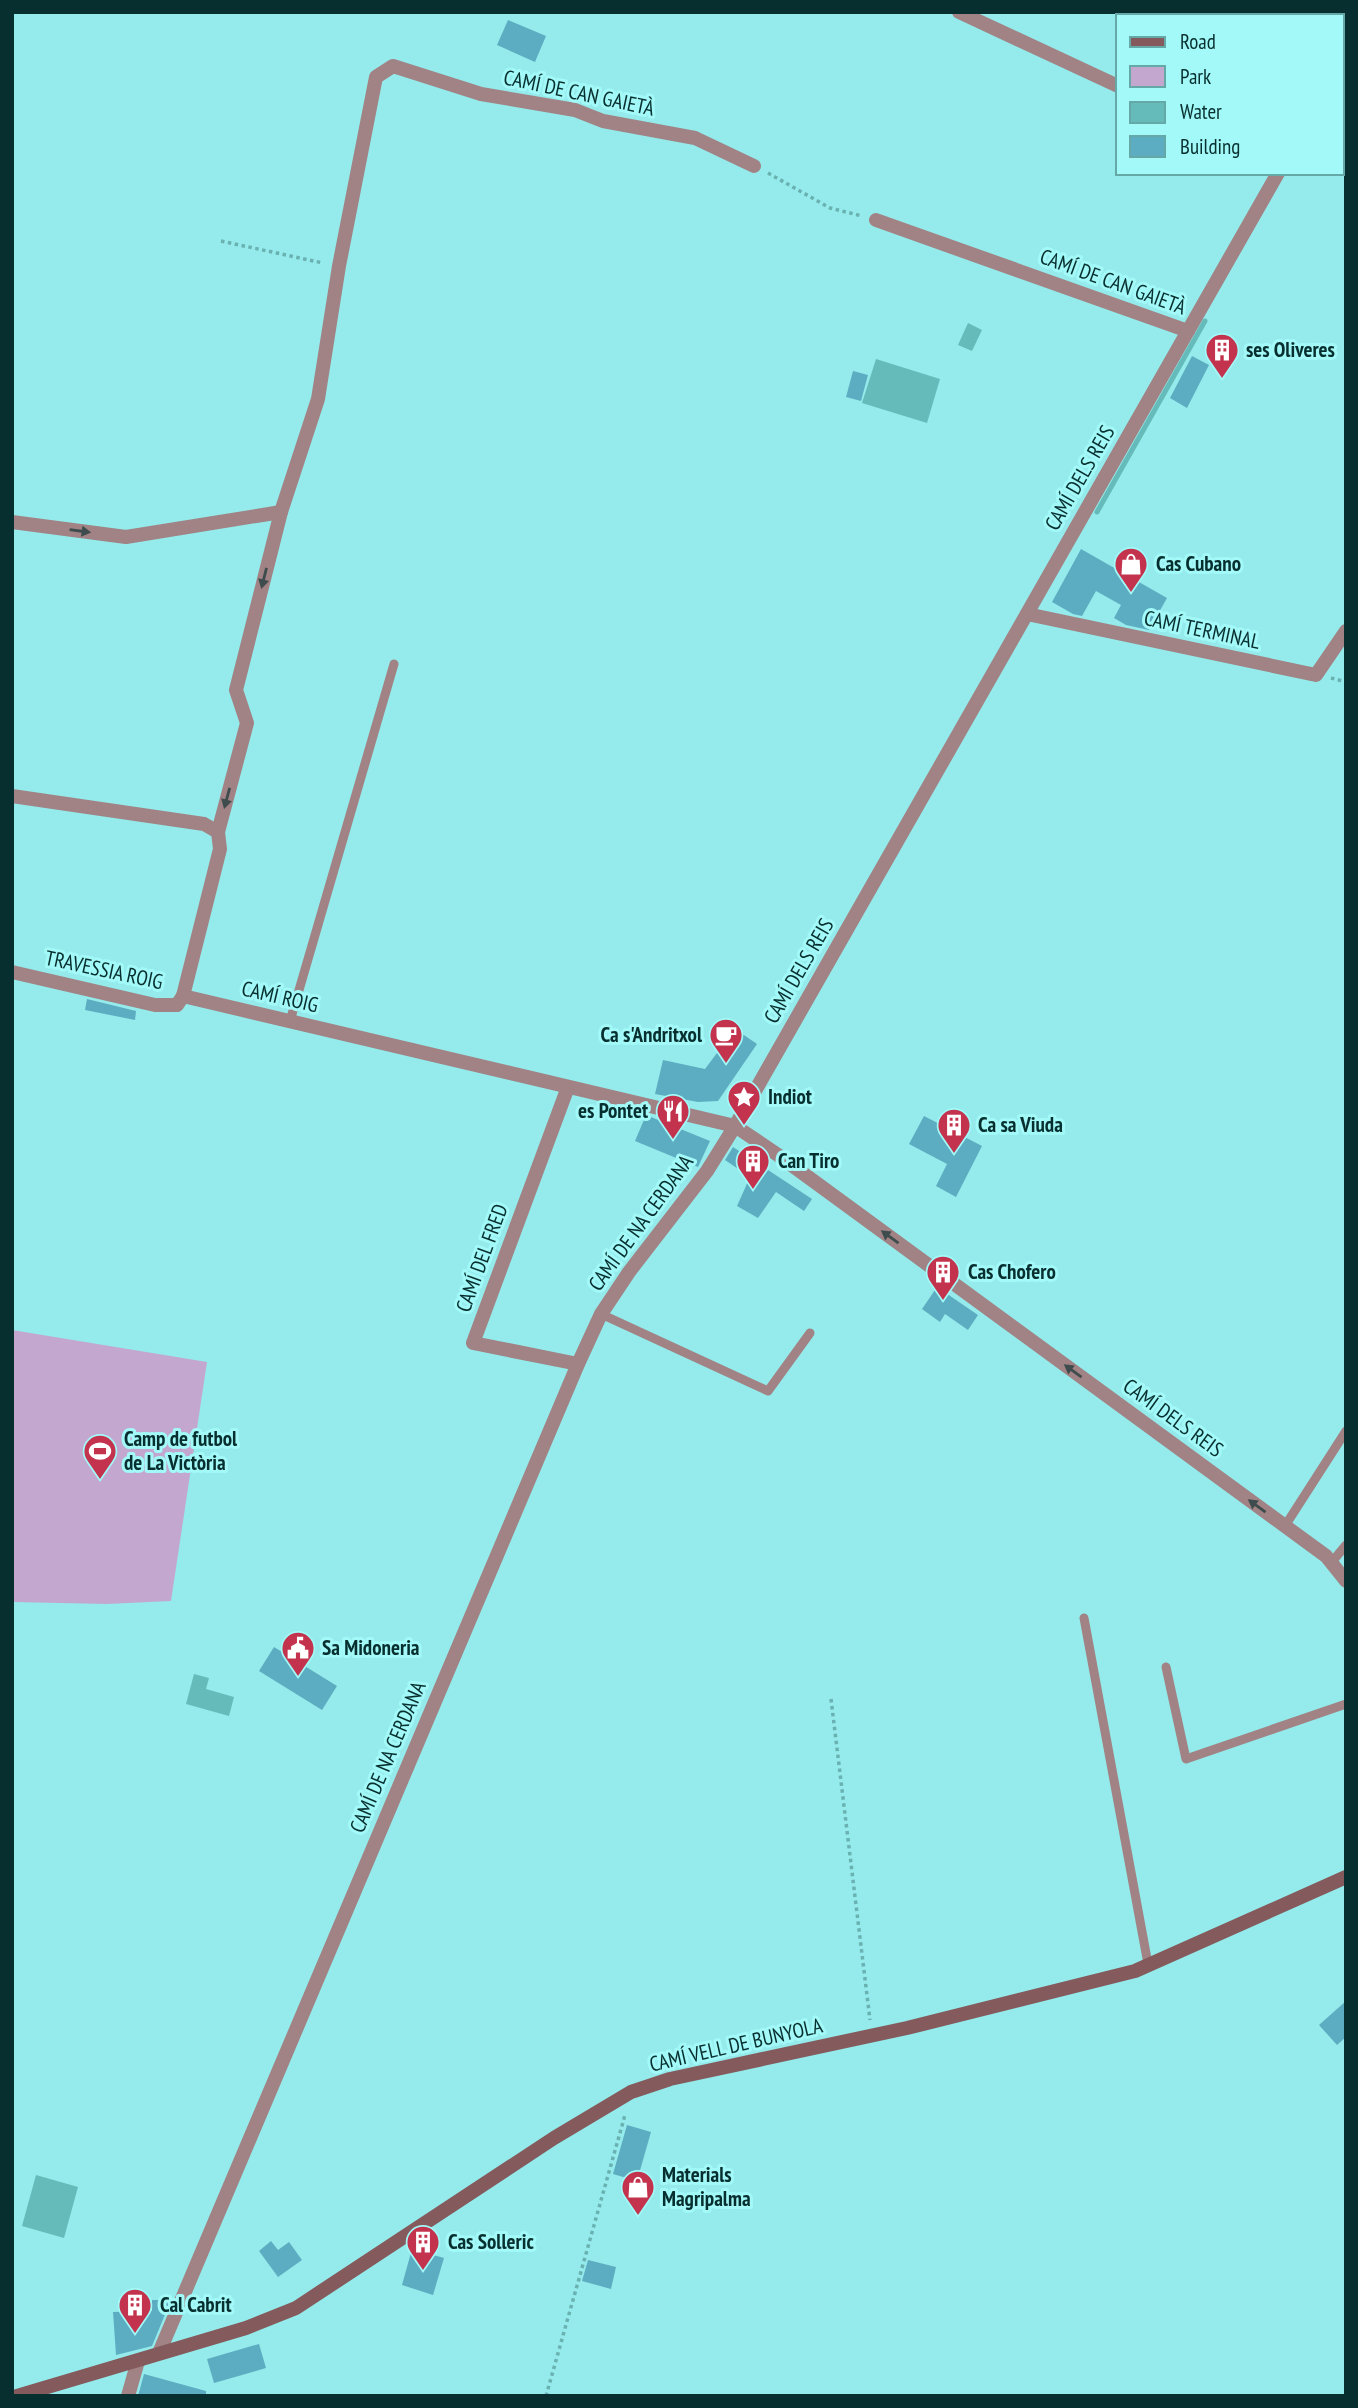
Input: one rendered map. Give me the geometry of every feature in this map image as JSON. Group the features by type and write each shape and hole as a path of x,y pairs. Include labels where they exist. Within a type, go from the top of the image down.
{"street":[{"path":"959,12 1116,85"},
{"name":"CAMÍ DE CAN GAIETÀ","path":"218,832 247,723 236,690 281,512 318,399 338,266 376,77 393,66 481,94 575,110 603,121 695,138 754,166"},
{"name":"CAMÍ DELS REIS","path":"1277,175 735,1126 1326,1556 1346,1581"},
{"name":"CAMÍ DE CAN GAIETÀ","path":"876,220 1188,331"},
{"path":"12,522 125,537 281,512"},
{"name":"CAMÍ TERMINAL","path":"1027,614 1316,675 1346,631"},
{"path":"12,796 204,824 218,832 220,849 183,996"},
{"name":"TRAVESSIA ROIG","path":"12,972 155,1005 177,1004 183,996"},
{"name":"CAMÍ ROIG","path":"183,996 735,1126"},
{"name":"CAMÍ DEL FRED","path":"568,1087 473,1343 578,1364"},
{"name":"CAMÍ DE NA CERDANA","path":"159,2353 601,1314 629,1272 707,1171 735,1126"},
{"name":"CAMÍ VELL DE BUNYOLA","path":"17,2396 246,2328 296,2308 554,2138 631,2092 670,2079 872,2035 1135,1971 1346,1877"},
{"path":"128,2396 138,2361"}],"lane":[{"path":"290,1021 394,664"},
{"path":"601,1314 768,1391 810,1333"},
{"path":"1285,1526 1346,1431"},
{"path":"1331,1563 1346,1545"},
{"path":"1084,1618 1148,1964"},
{"path":"1166,1667 1186,1759 1346,1704"}],"path":[{"path":"754,166 830,208 876,220"},
{"path":"222,241 338,266"},
{"path":"831,1699 872,2035"},
{"path":"546,2396 631,2092"}],"green space":[{"name":"Camp de futbol de La Victòria","path":"12,1330 207,1362 171,1601 107,1604 12,1602"}],"water":[{"path":"968,323 982,330 972,351 958,345"},
{"path":"876,359 940,379 927,423 862,403"},
{"path":"194,1674 209,1678 206,1689 234,1697 229,1716 186,1704"},
{"path":"36,2175 78,2187 64,2238 22,2226"}],"building":[{"path":"508,20 546,36 535,62 497,45"},
{"name":"ses Oliveres","path":"1192,356 1209,365 1187,408 1170,398"},
{"path":"853,371 868,375 861,401 846,397"},
{"name":"Cas Cubano","path":"1081,549 1167,598 1149,630 1126,625 1114,618 1121,605 1096,591 1082,616 1052,602"},
{"path":"87,999 136,1011 135,1020 85,1010"},
{"name":"Ca s'Andritxol","path":"735,1029 757,1044 718,1101 698,1102 655,1094 663,1060 705,1069"},
{"name":"es Pontet","path":"646,1115 710,1141 698,1167 635,1141"},
{"name":"Ca sa Viuda","path":"924,1116 982,1146 956,1197 936,1186 947,1164 909,1144"},
{"path":"733,1147 812,1199 804,1211 776,1192 758,1218 737,1206 750,1177 725,1160"},
{"name":"Cas Chofero","path":"937,1287 978,1315 968,1330 945,1314 940,1322 922,1309"},
{"name":"Sa Midoneria","path":"274,1647 337,1686 322,1710 259,1671"},
{"path":"1346,2001 1346,2037 1337,2045 1319,2025"},
{"path":"627,2125 651,2132 637,2181 613,2174"},
{"path":"271,2241 278,2250 289,2242 302,2260 278,2277 259,2251"},
{"name":"Cas Solleric","path":"412,2249 444,2258 433,2295 402,2285"},
{"path":"588,2260 616,2267 611,2289 582,2281"},
{"name":"Cal Cabrit","path":"152,2300 171,2300 152,2346 116,2355 113,2312 152,2311"},
{"path":"259,2344 266,2368 214,2383 207,2359"},
{"path":"144,2374 206,2391 206,2396 138,2396"}],"waterway":[{"path":"1097,512 1205,321"}],"place":[{"name":"ses Oliveres","path":"1222,380"},
{"name":"Cas Cubano","path":"1131,594"},
{"name":"Ca s'Andritxol","path":"726,1065"},
{"name":"Indiot","path":"744,1127"},
{"name":"es Pontet","path":"673,1141"},
{"name":"Ca sa Viuda","path":"954,1155"},
{"name":"Can Tiro","path":"753,1191"},
{"name":"Cas Chofero","path":"943,1302"},
{"name":"Camp de futbol de La Victòria","path":"100,1481"},
{"name":"Sa Midoneria","path":"298,1678"},
{"name":"Materials Magripalma","path":"638,2217"},
{"name":"Cas Solleric","path":"423,2272"},
{"name":"Cal Cabrit","path":"135,2335"}]}
